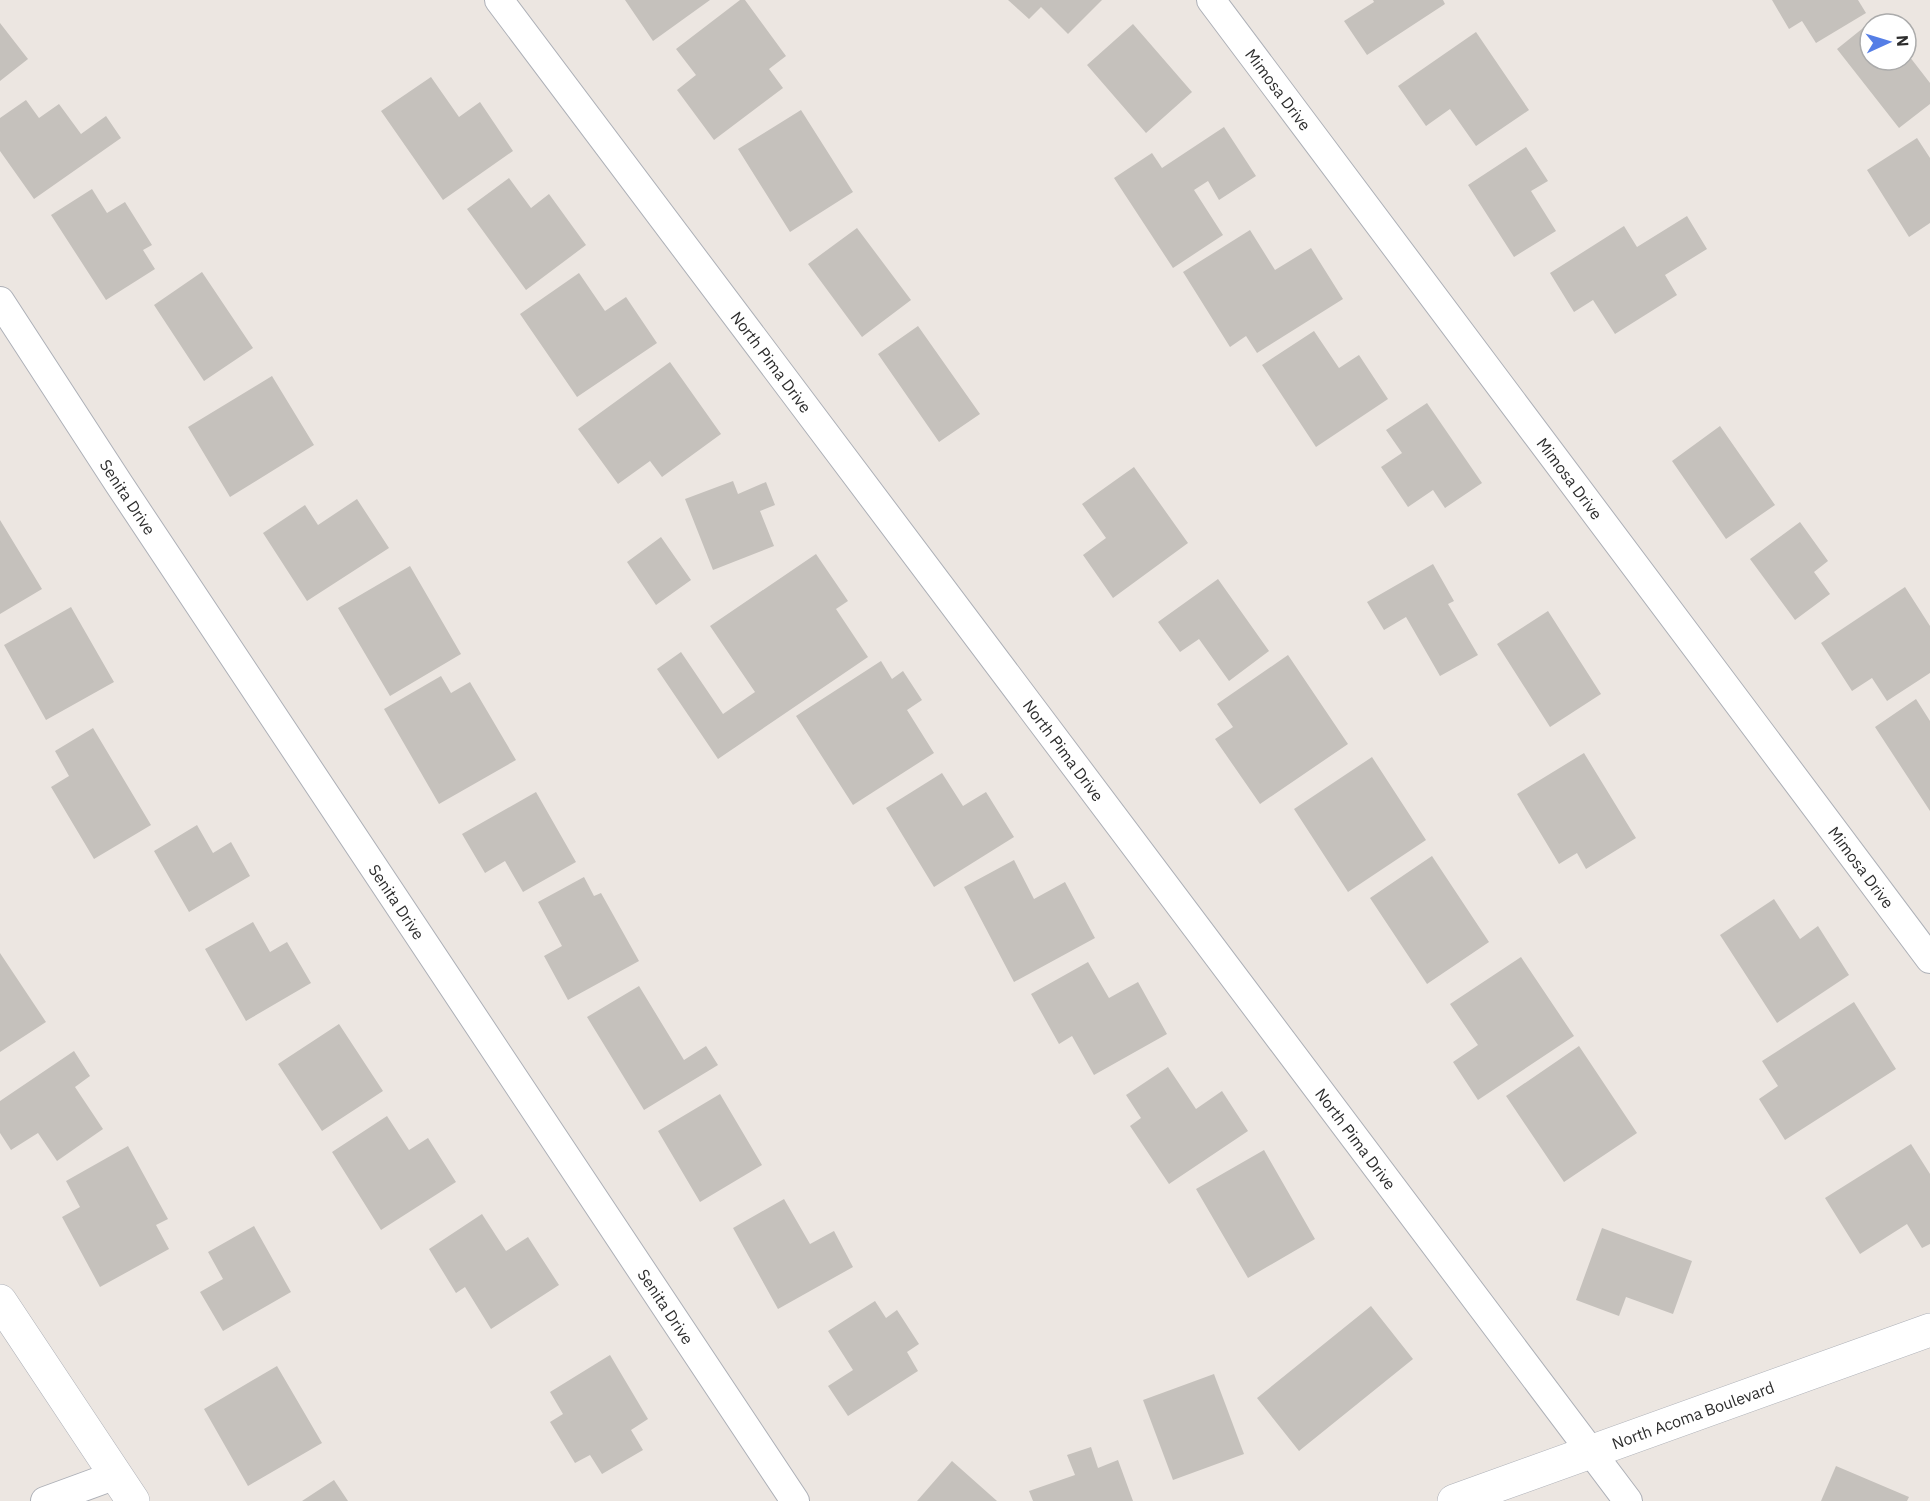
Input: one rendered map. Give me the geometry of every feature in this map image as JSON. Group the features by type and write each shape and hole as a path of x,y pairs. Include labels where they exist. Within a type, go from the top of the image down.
{"main road":[{"path":"0,1301 124,1488"},
{"name":"North Acoma Boulevard","path":"1454,1501 1930,1330"}],"street":[{"name":"North Pima Drive","path":"499,0 1628,1501"},
{"name":"Mimosa Drive","path":"1210,0 1930,959"},
{"name":"Senita Drive","path":"0,301 795,1501"},
{"path":"45,1501 124,1488"}],"building":[{"path":"625,0 710,0 653,41"},
{"path":"740,0 745,0 786,56 769,69 783,88 714,140 677,90 696,75 676,49"},
{"path":"1008,0 1102,0 1068,34 1041,7 1029,19"},
{"path":"1373,0 1443,0 1445,4 1367,55 1344,21 1374,2"},
{"path":"1772,0 1858,0 1865,12 1858,12 1858,18 1816,43 1802,21 1789,29"},
{"path":"0,23 28,59 0,81"},
{"path":"1133,24 1192,92 1146,133 1087,65"},
{"path":"1476,32 1529,110 1476,146 1450,109 1426,126 1398,86"},
{"path":"1858,32 1858,72 1918,72 1918,68 1930,83 1930,104 1899,128 1837,49"},
{"path":"431,77 459,117 480,102 513,151 443,200 381,111"},
{"path":"26,100 39,118 59,104 81,134 106,116 121,138 34,199 0,151 0,118"},
{"path":"801,110 853,192 790,232 738,149"},
{"path":"1224,127 1256,176 1219,200 1208,181 1194,190 1223,235 1173,268 1114,178 1152,153 1162,168"},
{"path":"1917,138 1930,158 1930,223 1909,237 1867,170"},
{"path":"1526,147 1548,181 1531,191 1556,231 1514,257 1468,185"},
{"path":"509,178 531,208 549,194 586,245 526,290 467,209"},
{"path":"92,189 107,213 125,202 152,245 143,250 155,269 106,300 51,215"},
{"path":"1687,216 1707,249 1665,275 1677,295 1615,334 1593,300 1574,312 1550,273 1624,226 1637,247"},
{"path":"857,228 911,300 862,337 808,264"},
{"path":"1250,230 1275,270 1311,248 1343,299 1257,353 1246,336 1230,347 1183,272"},
{"path":"202,272 253,348 204,381 154,305"},
{"path":"579,273 605,311 626,297 657,343 577,397 520,314"},
{"path":"918,326 980,414 939,442 878,354"},
{"path":"1314,331 1339,368 1359,355 1388,399 1316,447 1262,365"},
{"path":"670,362 721,434 662,477 650,461 618,484 578,429"},
{"path":"272,376 314,445 230,497 188,427"},
{"path":"1427,403 1482,483 1445,508 1433,490 1408,507 1381,467 1402,453 1386,430"},
{"path":"1720,426 1775,505 1726,539 1672,461"},
{"path":"1134,467 1188,543 1113,598 1083,555 1106,538 1082,504"},
{"path":"733,481 738,494 766,482 775,505 760,511 774,546 713,570 685,499"},
{"path":"357,499 389,548 307,601 263,533 305,505 318,525"},
{"path":"0,520 42,589 0,614"},
{"path":"1800,522 1828,561 1814,572 1830,594 1795,620 1750,559"},
{"path":"661,537 691,580 656,605 627,562"},
{"path":"816,554 848,601 836,609 868,657 718,759 657,669 681,652 723,714 755,692 710,626"},
{"path":"1433,564 1454,601 1448,604 1478,655 1440,676 1406,617 1384,630 1367,602"},
{"path":"410,566 461,654 390,696 338,608"},
{"path":"1218,579 1269,651 1229,681 1199,639 1180,652 1158,622"},
{"path":"1905,587 1930,626 1930,673 1887,701 1872,678 1852,691 1821,643"},
{"path":"71,607 114,682 46,720 4,645"},
{"path":"1548,611 1601,694 1550,727 1497,644"},
{"path":"1288,655 1348,744 1260,804 1215,739 1233,727 1217,704"},
{"path":"881,661 892,679 903,671 922,700 907,710 934,753 853,805 796,716"},
{"path":"441,676 451,693 470,682 516,760 439,804 384,709"},
{"path":"1916,699 1930,721 1930,811 1875,727"},
{"path":"93,728 151,825 94,859 51,787 69,776 55,751"},
{"path":"1584,753 1636,838 1586,869 1577,853 1559,864 1517,794"},
{"path":"1372,757 1426,840 1348,892 1294,809"},
{"path":"942,773 963,806 986,792 1014,837 934,887 886,808"},
{"path":"536,792 576,862 523,892 505,861 485,873 462,834"},
{"path":"197,825 213,853 231,842 250,876 189,912 154,851"},
{"path":"1432,856 1489,942 1427,984 1370,898"},
{"path":"1014,860 1034,899 1065,882 1095,938 1014,982 964,887"},
{"path":"584,877 594,896 601,893 639,961 568,1000 544,956 562,946 538,902"},
{"path":"1774,899 1800,939 1818,926 1849,975 1777,1023 1720,935"},
{"path":"253,922 270,952 287,942 311,983 246,1021 205,949"},
{"path":"0,953 46,1022 0,1052"},
{"path":"1521,957 1574,1036 1478,1100 1453,1062 1478,1045 1450,1004"},
{"path":"1088,962 1109,998 1138,982 1167,1034 1094,1075 1072,1036 1059,1044 1031,994"},
{"path":"639,986 684,1060 706,1046 718,1065 644,1110 587,1017"},
{"path":"1854,1002 1896,1069 1785,1140 1759,1099 1778,1086 1762,1061"},
{"path":"339,1024 383,1091 322,1131 278,1064"},
{"path":"1579,1046 1637,1133 1564,1182 1506,1096"},
{"path":"74,1051 90,1076 75,1087 103,1129 57,1161 38,1133 11,1150 0,1133 0,1101"},
{"path":"1168,1067 1196,1109 1222,1091 1248,1131 1169,1184 1130,1126 1141,1118 1126,1095"},
{"path":"720,1094 762,1165 700,1202 658,1131"},
{"path":"387,1116 409,1150 428,1138 456,1182 381,1230 332,1152"},
{"path":"1911,1144 1930,1174 1930,1244 1922,1248 1907,1224 1860,1254 1825,1198"},
{"path":"128,1146 168,1219 156,1225 169,1249 100,1287 62,1217 80,1207 66,1181"},
{"path":"1264,1150 1315,1239 1248,1278 1196,1189"},
{"path":"784,1199 810,1244 834,1231 853,1267 778,1309 733,1228"},
{"path":"482,1214 506,1251 528,1237 559,1285 491,1329 465,1287 456,1293 429,1249"},
{"path":"254,1226 291,1292 223,1331 200,1292 223,1279 208,1252"},
{"path":"1602,1228 1692,1261 1673,1314 1626,1297 1619,1316 1576,1300"},
{"path":"875,1301 886,1318 897,1310 919,1344 907,1352 918,1371 848,1416 828,1386 853,1370 828,1331"},
{"path":"1371,1306 1413,1359 1299,1451 1257,1398"},
{"path":"610,1355 648,1419 631,1430 643,1450 602,1474 590,1455 575,1463 550,1422 563,1414 550,1392"},
{"path":"277,1366 322,1443 248,1486 204,1409"},
{"path":"1214,1374 1244,1454 1173,1480 1143,1400"},
{"path":"1091,1447 1098,1468 1118,1460 1133,1501 1033,1501 1029,1491 1075,1475 1067,1455"},
{"path":"952,1461 997,1501 917,1501"},
{"path":"1836,1466 1909,1497 1907,1501 1821,1501"},
{"path":"334,1480 348,1501 302,1501"}]}
